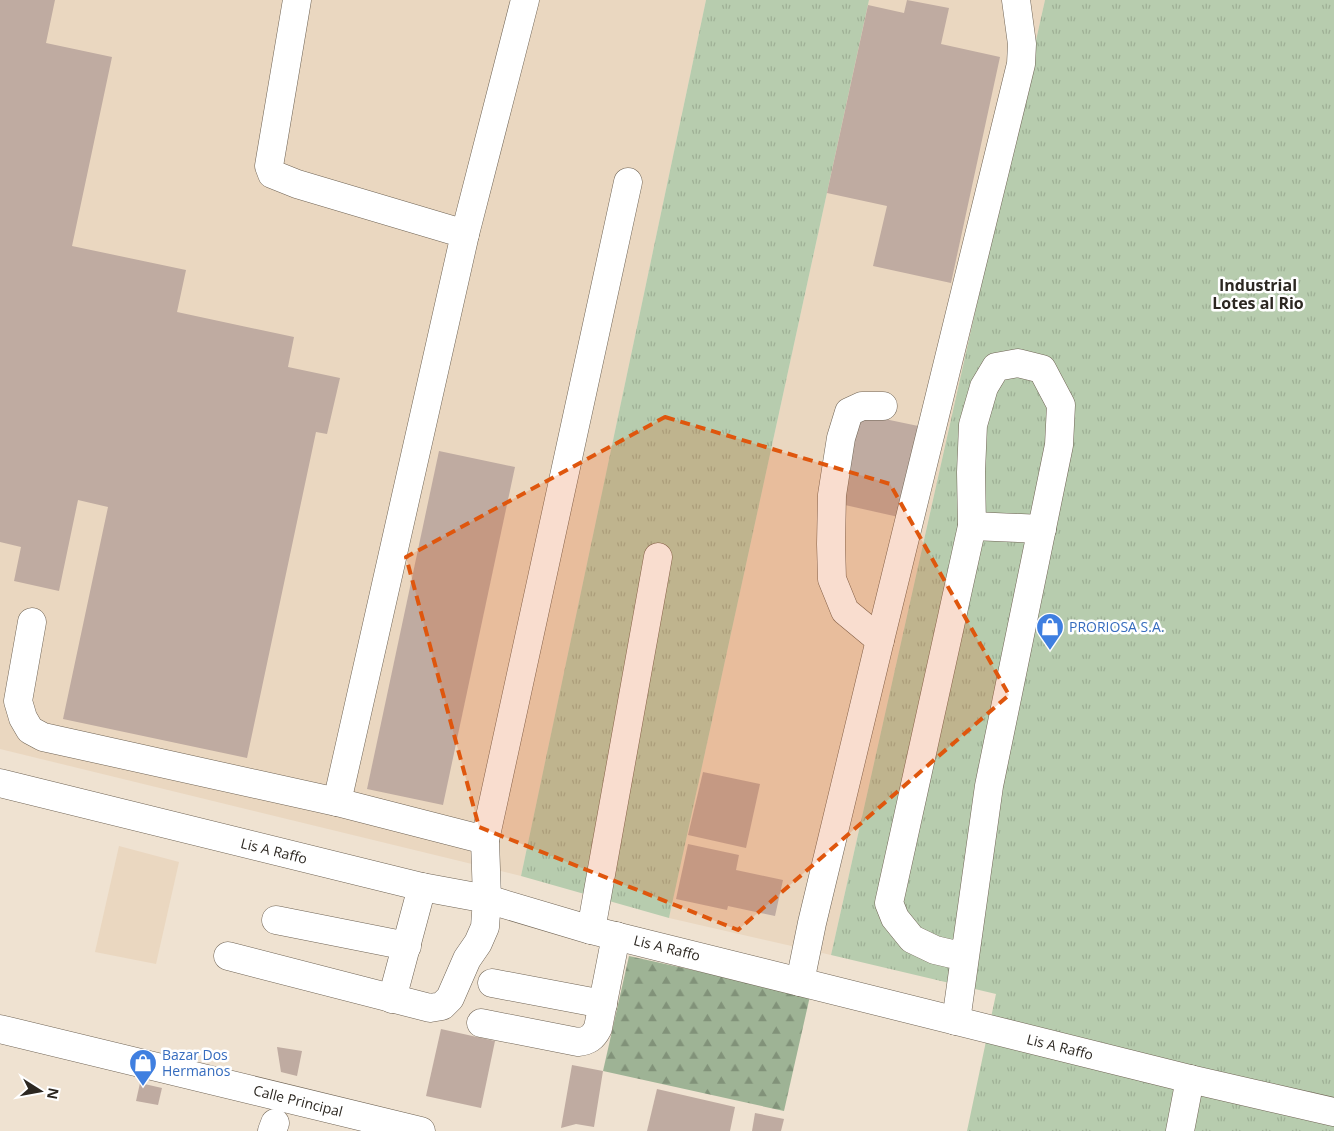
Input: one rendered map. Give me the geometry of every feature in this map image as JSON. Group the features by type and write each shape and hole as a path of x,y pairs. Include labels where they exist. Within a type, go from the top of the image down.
{"street":[{"path":"297,0 269,166 272,174 296,184 466,234"},
{"path":"337,802 466,234 525,0"},
{"path":"800,982 812,923 880,640 1021,64 1022,44 1016,0"},
{"path":"228,956 430,1008 442,1006 450,998 467,959 478,943 485,927 487,899 485,840 628,182"},
{"path":"956,1021 989,786 1059,445 1061,405 1042,369 1018,363 996,367 984,387 973,425 971,472 972,526 889,903 895,918 912,940 935,950 964,957"},
{"path":"880,640 845,611 832,579 830,544 832,495 841,438 850,412 862,406 883,406"},
{"path":"972,526 1042,529"},
{"path":"481,1023 578,1042 588,1041 594,1036 598,1028 603,1004 604,933 658,557"},
{"path":"32,622 18,701 23,718 30,730 43,737 337,802 485,840"},
{"name":"Lis A Raffo","path":"0,783 422,887 487,899 604,933 1190,1079 1334,1112"},
{"path":"392,999 422,887"},
{"path":"276,920 407,946"},
{"path":"492,983 603,1004"},
{"name":"Calle Principal","path":"0,1029 414,1130"},
{"path":"1180,1131 1190,1079"}],"highlighted area":[{"path":"665,417 890,484 1009,695 738,930 479,827 406,557"}],"shaded area":[{"path":"0,0 706,0 521,876 0,749"},
{"path":"869,0 1045,0 831,955 669,918"},
{"path":"119,846 179,862 156,964 95,952"}],"green space":[{"path":"706,0 869,0 669,918 521,876"},
{"path":"1045,0 1334,0 1334,1131 967,1131 996,994 831,955"},
{"path":"629,956 810,996 784,1111 603,1071"}],"building":[{"path":"0,0 55,0 46,43 112,57 72,246 186,270 177,312 294,337 288,367 340,378 327,434 316,432 247,758 63,719 108,507 78,500 59,591 14,581 21,547 0,542"},
{"path":"907,0 949,8 941,44 1000,57 951,283 873,266 887,206 827,193 868,5 904,13"},
{"path":"856,413 923,427 903,518 836,503"},
{"path":"439,451 515,467 443,805 367,789"},
{"path":"703,772 760,784 746,848 688,835"},
{"path":"688,844 739,855 736,870 783,880 775,916 728,906 727,910 676,899"},
{"path":"441,1029 495,1041 481,1108 426,1096"},
{"path":"277,1047 302,1051 297,1076 281,1072"},
{"path":"572,1065 603,1071 594,1127 576,1124 561,1128"},
{"path":"140,1083 162,1088 158,1105 136,1101"},
{"path":"657,1089 735,1107 730,1131 647,1131"},
{"path":"755,1113 784,1119 781,1131 752,1131"}],"place":[{"name":"PRORIOSA S.A.","path":"1050,651"},
{"name":"Bazar Dos Hermanos","path":"143,1087"}],"district":[{"name":"Industrial Lotes al Rio","path":"1258,294"}]}
